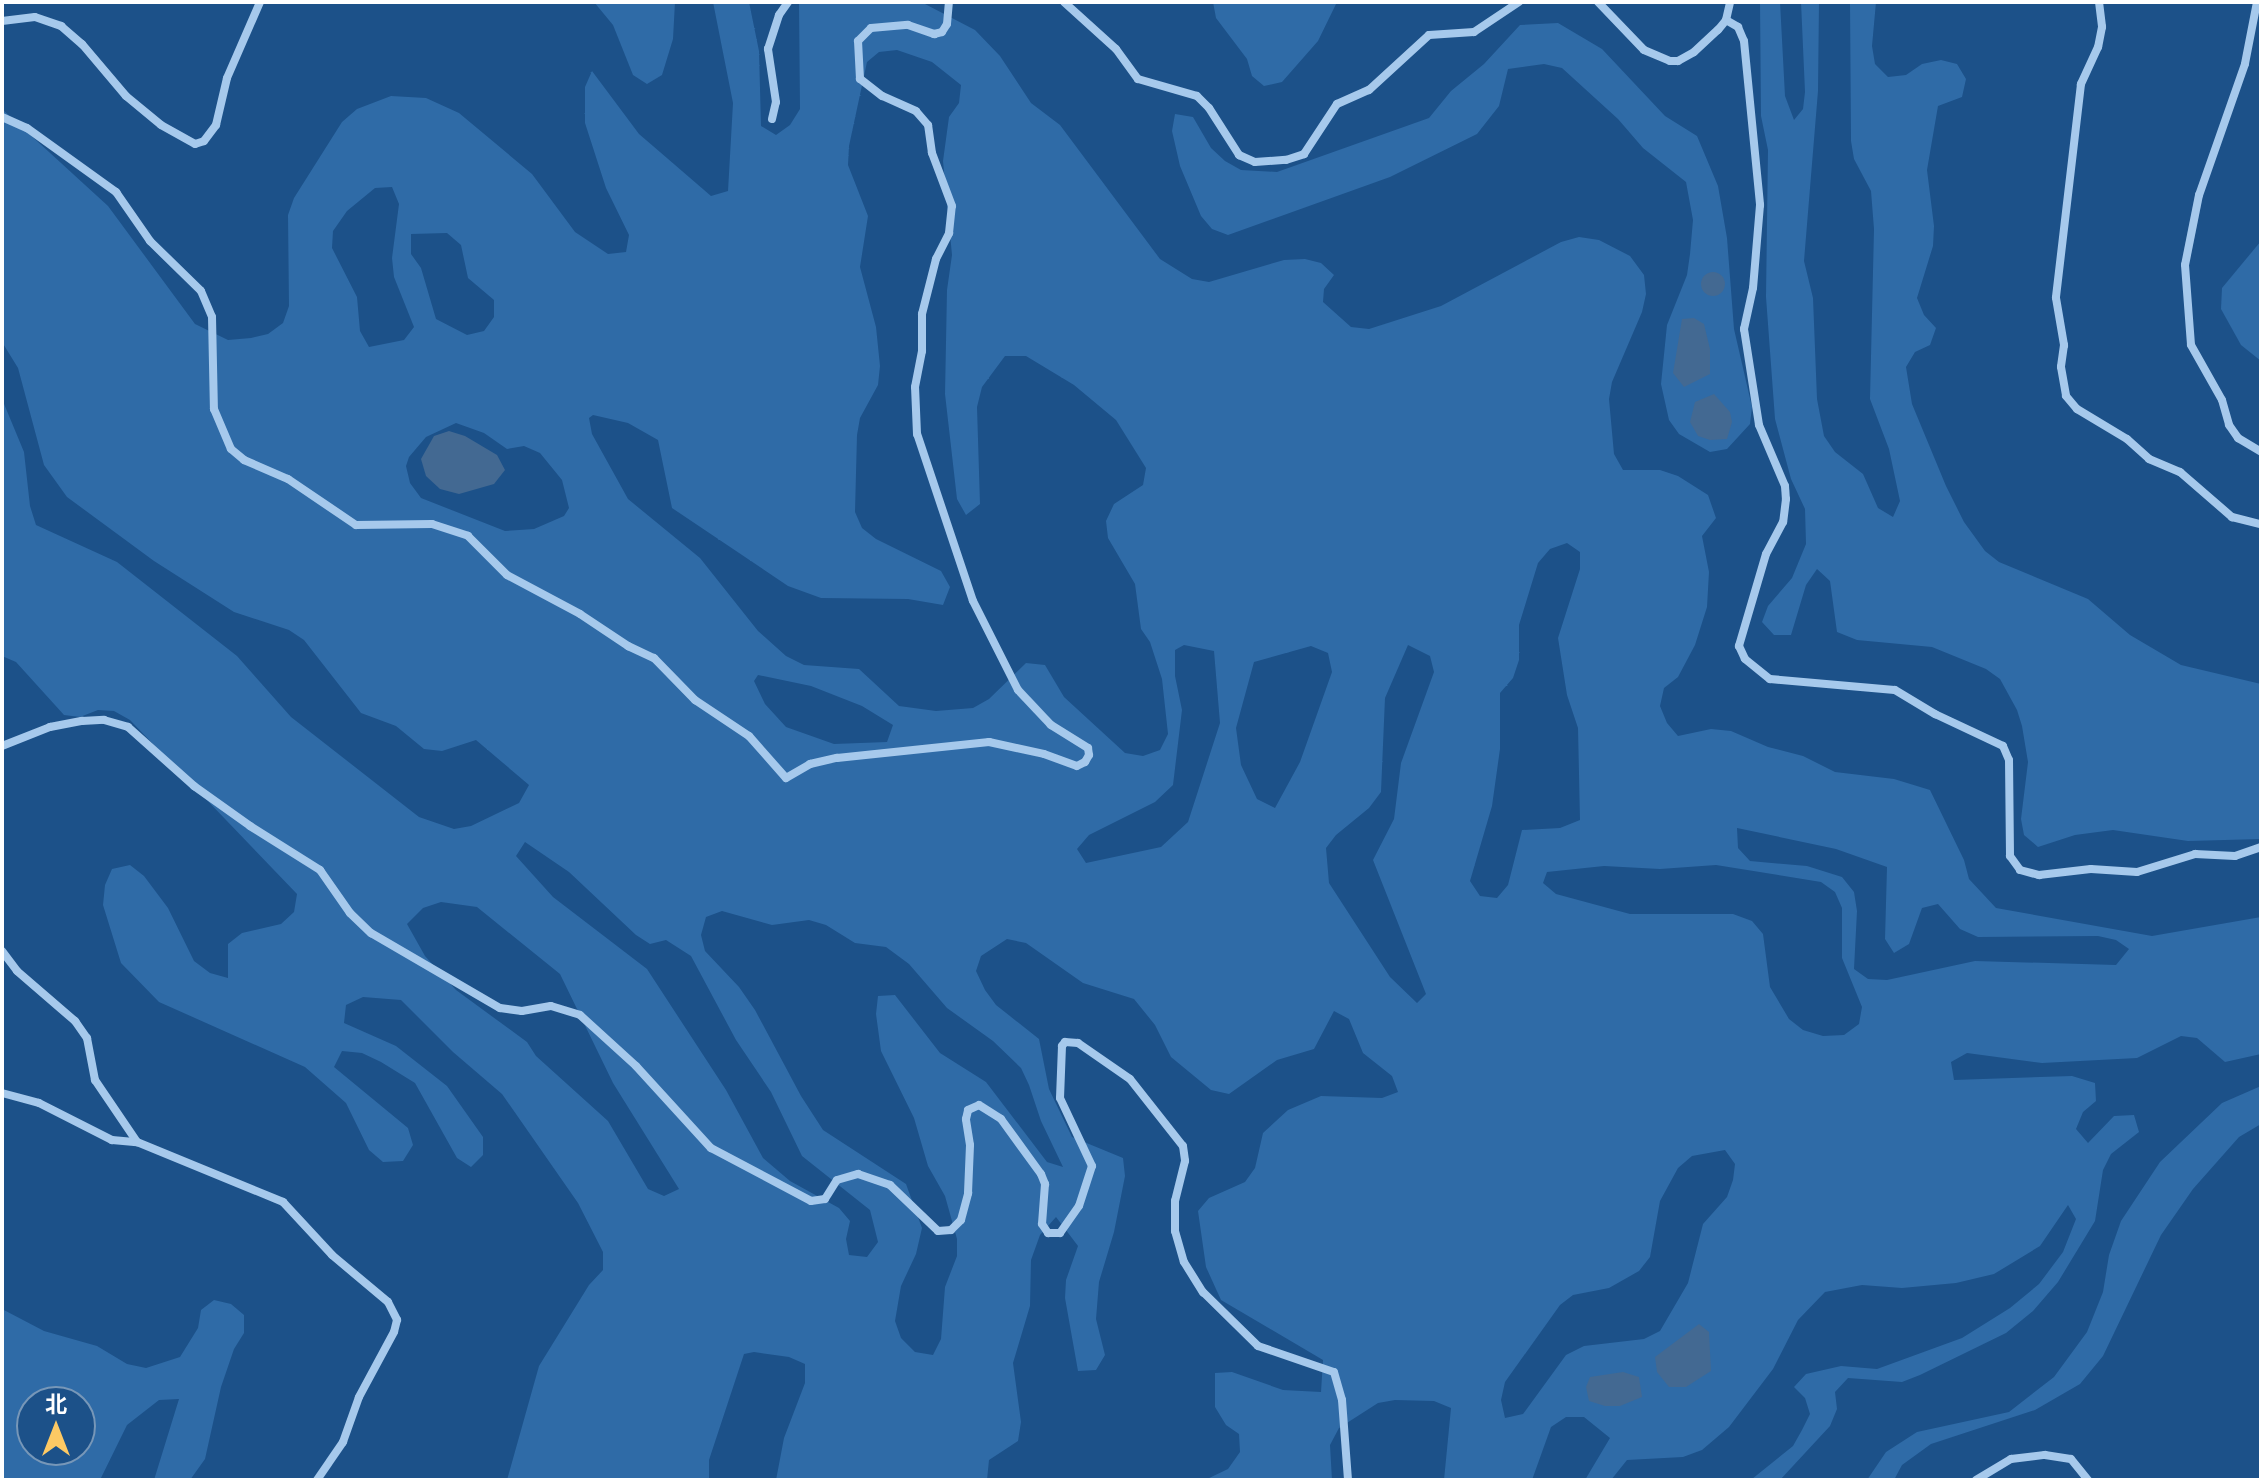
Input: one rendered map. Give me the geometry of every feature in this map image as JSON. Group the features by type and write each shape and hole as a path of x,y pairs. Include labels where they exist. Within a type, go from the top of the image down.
{"street":[{"path":"2,21 35,17 61,26 82,44 126,96 161,125 195,144 204,141 216,125 227,78 260,2"},
{"path":"772,119 776,102 768,49 779,15 788,2"},
{"path":"2,117 27,128 116,192 150,241 201,291 212,317 214,409 231,449 244,460 288,479 356,525 432,524 468,536 507,575 654,658 695,700 749,736 786,778 810,764 837,758 989,742 1044,754 1077,766 1089,755 1088,748 1051,725 1018,690 973,601 917,434 915,387 922,351 922,314 936,259 949,233 952,206 932,153 928,125 916,111 874,91 860,79 858,41 871,28 908,25 934,34 942,32 947,24 949,2"},
{"path":"1064,2 1116,49 1145,84 1197,96 1209,108 1239,155 1255,162 1286,160 1304,154 1337,104 1369,90 1429,35 1474,32 1519,2"},
{"path":"1598,2 1644,50 1670,61 1678,61 1694,52 1726,20 1730,2"},
{"path":"2099,2 2102,27 2098,47 2081,84 2056,298 2064,345 2061,367 2066,396 2077,409 2127,439 2149,459 2180,472 2232,517 2261,524"},
{"path":"2257,2 2245,64 2199,195 2185,265 2191,345 2222,400 2229,425 2238,438 2261,452"},
{"path":"1726,20 1738,27 1744,41 1760,205 1753,288 1744,329 1759,425 1785,486 1786,499 1783,522 1766,554 1739,646 1745,659 1770,679 1895,690 1935,714 2003,746 2009,760 2010,856 2020,870 2039,875 2091,869 2137,872 2195,854 2235,856 2261,847"},
{"path":"2,746 50,727 82,721 104,720 128,727 194,786 320,870 359,924 371,933 500,1008 522,1011 551,1006 580,1015 636,1066 711,1148 811,1201 825,1199 837,1180 858,1174 890,1185 915,1205 938,1231 951,1230 961,1220 968,1193 968,1110 979,1105 1001,1119 1041,1174 1045,1184 1042,1224 1048,1233 1060,1233 1079,1206 1092,1166 1060,1098 1062,1046 1065,1042 1078,1043 1130,1079 1183,1146 1185,1161 1175,1201 1175,1231 1184,1262 1203,1292 1258,1346 1334,1372 1342,1400 1348,1480"},
{"path":"2,951 36,989 75,1021 87,1038 95,1080 137,1142"},
{"path":"2,1093 39,1103 112,1140 137,1142 283,1202 332,1255 388,1302 397,1320 394,1332 359,1397 343,1442 317,1480"},
{"path":"1976,1480 2011,1459 2045,1455 2071,1459 2088,1480"}],"shaded area":[{"path":"594,2 675,2 673,39 662,75 647,84 633,75 613,25"},
{"path":"713,2 749,2 759,51 761,126 776,135 790,125 800,109 799,2 925,4 975,30 1000,56 1031,103 1060,125 1160,259 1192,279 1209,282 1284,260 1305,259 1321,263 1334,275 1324,289 1323,302 1351,327 1369,329 1441,306 1561,242 1579,237 1599,240 1630,256 1644,275 1646,294 1642,312 1612,382 1609,399 1614,454 1623,470 1660,470 1678,476 1708,495 1716,518 1702,536 1709,572 1707,607 1695,645 1678,677 1664,688 1660,706 1667,723 1678,736 1711,729 1731,731 1768,747 1803,756 1835,772 1894,779 1930,790 1964,860 1969,879 1996,908 2152,936 2261,917 2261,1054 2225,1062 2197,1038 2181,1036 2137,1058 2042,1063 1967,1053 1951,1062 1954,1080 2072,1076 2095,1083 2096,1101 2083,1112 2076,1129 2088,1143 2114,1116 2134,1115 2139,1132 2111,1154 2103,1170 2095,1221 2058,1282 2033,1311 2006,1333 1902,1382 1848,1378 1835,1392 1837,1409 1830,1426 1780,1480 1752,1479 1793,1446 1802,1430 1810,1414 1805,1398 1794,1387 1806,1374 1841,1366 1877,1369 1962,1338 2010,1308 2039,1284 2063,1252 2076,1219 2068,1205 2040,1246 1994,1274 1956,1283 1902,1288 1862,1285 1825,1292 1798,1320 1773,1369 1729,1427 1702,1450 1683,1457 1627,1460 1611,1480 1585,1480 1610,1438 1584,1417 1566,1417 1551,1427 1532,1480 1444,1480 1451,1408 1434,1401 1395,1400 1378,1403 1339,1428 1330,1445 1332,1480 1205,1480 1228,1469 1240,1452 1239,1434 1226,1425 1215,1407 1215,1373 1232,1372 1283,1390 1321,1392 1323,1360 1221,1300 1206,1267 1198,1211 1209,1198 1245,1182 1255,1168 1263,1133 1288,1110 1321,1096 1382,1098 1398,1092 1392,1076 1363,1053 1349,1019 1334,1011 1314,1049 1277,1060 1229,1094 1211,1090 1171,1057 1155,1025 1134,999 1083,983 1026,943 1007,939 981,956 976,971 985,990 996,1005 1039,1039 1049,1089 1072,1137 1123,1158 1125,1176 1114,1232 1099,1282 1096,1319 1105,1355 1096,1370 1078,1371 1065,1298 1066,1280 1078,1246 1056,1217 1040,1235 1031,1260 1030,1306 1013,1363 1021,1422 1018,1441 989,1460 987,1480 776,1480 784,1438 805,1383 805,1364 789,1357 754,1352 744,1354 709,1460 709,1480 507,1480 539,1366 589,1285 603,1270 603,1252 578,1203 502,1094 453,1052 401,1000 363,997 346,1005 344,1023 396,1046 447,1086 483,1137 483,1155 471,1167 457,1158 415,1083 381,1062 362,1053 342,1051 334,1067 408,1128 413,1145 403,1161 383,1162 369,1150 346,1103 305,1067 159,1002 121,963 103,905 105,885 112,869 130,865 144,876 168,908 194,961 210,973 228,978 228,944 242,933 281,924 294,912 297,894 130,720 114,711 98,710 80,717 64,715 16,662 2,656 2,399 24,452 30,506 36,525 117,562 237,656 291,717 419,817 454,829 471,826 519,803 529,785 476,740 442,751 424,749 396,726 361,713 304,640 289,630 234,612 154,561 67,497 44,465 18,368 2,342 2,109 108,206 195,324 228,340 268,334 283,323 289,306 288,215 294,198 342,122 357,109 391,96 426,98 459,113 532,174 575,232 608,254 626,252 629,235 606,188 585,123 585,87 592,71 639,134 711,196 728,191 733,103","holes":["897,50 932,62 961,85 959,103 949,117 943,161 952,255 947,290 945,394 957,499 966,515 980,504 977,407 982,387 1005,356 1026,356 1074,385 1116,420 1146,468 1143,485 1114,504 1106,521 1108,538 1135,584 1141,629 1150,642 1162,679 1168,734 1160,750 1143,756 1125,753 1064,697 1045,665 1026,663 989,699 973,708 936,711 899,706 859,669 804,665 786,656 758,631 700,558 628,499 592,434 589,418 593,415 628,423 658,440 672,508 788,586 821,598 908,599 943,605 950,587 941,571 876,539 862,528 855,512 857,435 860,418 878,385 880,366 876,327 860,267 868,216 848,165 849,146 867,62 879,52","392,187 399,204 392,258 394,277 414,327 404,340 369,347 360,331 357,297 332,248 333,231 347,211 375,188","447,233 461,245 468,278 494,300 494,317 484,331 467,335 436,319 421,268 411,254 411,234","456,423 484,433 507,449 524,446 540,453 562,480 569,508 564,516 534,529 505,531 421,498 410,483 406,466 409,457 426,437","1567,543 1580,552 1580,569 1558,638 1567,695 1578,728 1580,820 1560,828 1522,830 1508,885 1497,898 1480,896 1470,881 1492,806 1500,749 1500,693 1513,678 1519,660 1519,625 1538,563 1550,549","1184,645 1214,651 1220,723 1188,822 1161,847 1086,863 1077,849 1089,835 1155,802 1173,785 1182,710 1175,676 1175,650","1408,645 1430,656 1434,672 1401,763 1394,819 1373,860 1426,994 1417,1003 1390,977 1329,883 1326,848 1336,835 1369,808 1381,792 1385,698","1311,646 1328,653 1332,672 1300,762 1275,808 1257,799 1241,765 1236,728 1254,662","758,675 811,686 862,706 893,725 887,742 834,744 786,727 765,704 754,681","1737,828 1836,849 1887,867 1885,939 1894,953 1909,944 1922,908 1938,904 1960,929 1978,937 2098,936 2116,940 2129,949 2116,965 1975,961 1887,980 1868,979 1854,969 1857,911 1854,892 1842,877 1807,866 1750,861 1738,848","525,842 569,872 636,935 650,944 666,940 691,956 736,1040 771,1092 802,1156 870,1210 878,1242 867,1257 849,1255 846,1239 850,1221 839,1208 790,1181 763,1158 726,1090 647,969 553,897 516,856","1716,865 1821,882 1835,892 1842,908 1842,958 1862,1007 1859,1024 1844,1035 1823,1036 1803,1030 1789,1019 1770,987 1763,934 1752,921 1733,914 1630,914 1556,894 1543,883 1547,872 1604,866 1660,869","441,902 477,907 560,974 613,1083 679,1189 664,1196 648,1189 608,1121 536,1056 527,1042 456,990 425,956 407,924 423,908","722,911 772,925 809,920 826,925 855,943 886,947 909,964 947,1008 993,1041 1021,1068 1063,1167 1047,1162 986,1082 940,1053 895,995 878,996 876,1014 881,1051 914,1118 928,1166 945,1196 957,1239 957,1256 945,1287 941,1339 933,1355 915,1352 901,1338 895,1321 901,1286 916,1254 922,1228 906,1184 823,1130 755,1010 739,987 705,951 701,935 706,917","1725,1150 1735,1164 1727,1197 1703,1224 1688,1283 1660,1331 1644,1339 1584,1346 1566,1355 1523,1414 1505,1418 1501,1400 1505,1382 1560,1305 1573,1295 1609,1288 1639,1271 1650,1257 1660,1201 1678,1168 1692,1156"]},
{"path":"1213,2 1337,2 1318,41 1282,82 1264,86 1252,76 1247,59 1216,18"},
{"path":"1760,2 1780,2 1785,96 1794,120 1803,109 1805,92 1801,2 1819,2 1818,91 1804,261 1813,298 1817,399 1824,436 1835,452 1863,474 1878,508 1893,517 1900,501 1889,449 1870,399 1874,229 1871,191 1854,159 1851,141 1850,2 1876,2 1872,46 1875,64 1888,77 1906,75 1922,64 1941,60 1957,64 1966,79 1962,97 1938,106 1927,170 1934,226 1933,246 1917,298 1924,315 1936,328 1930,345 1915,352 1906,367 1912,404 1946,486 1964,522 1985,551 1999,562 2088,599 2130,635 2181,665 2261,684 2261,839 2188,841 2113,830 2075,835 2038,847 2024,835 2021,819 2028,762 2022,726 2000,679 1986,669 1932,647 1857,640 1837,632 1830,581 1817,569 1806,585 1791,635 1774,635 1762,622 1768,606 1792,578 1806,544 1805,509 1791,479 1775,419 1766,297 1768,150 1761,116"},
{"path":"1558,23 1602,49 1665,116 1697,136 1718,186 1727,238 1734,329 1752,407 1750,424 1727,449 1710,452 1679,434 1669,420 1661,384 1667,325 1687,275 1690,254 1693,220 1686,182 1643,148 1618,119 1562,68 1544,64 1508,69 1499,106 1477,134 1390,177 1228,235 1212,229 1201,216 1180,166 1172,131 1175,114 1193,117 1211,148 1225,161 1241,170 1277,172 1429,118 1451,91 1484,64 1520,25"},
{"path":"2261,241 2261,361 2241,345 2221,309 2222,288"},
{"path":"1713,272 1722,275 1725,284 1722,293 1713,296 1704,293 1701,284 1704,275"},
{"path":"1694,318 1704,324 1710,349 1710,374 1684,387 1673,373 1682,319"},
{"path":"1714,394 1730,412 1732,422 1727,439 1710,440 1698,436 1690,422 1695,402"},
{"path":"449,431 465,436 497,455 505,470 494,484 459,494 440,489 426,476 421,459 434,436"},
{"path":"2261,1086 2261,1124 2239,1137 2193,1189 2161,1235 2103,1356 2080,1384 2035,1410 1931,1444 1902,1465 1894,1480 1867,1480 1886,1452 1917,1432 2009,1412 2054,1377 2087,1332 2103,1292 2109,1255 2121,1221 2160,1162 2222,1103"},
{"path":"214,1300 231,1304 244,1315 244,1333 234,1349 221,1387 205,1459 190,1480 154,1480 179,1399 159,1400 127,1425 100,1480 2,1480 2,1309 44,1331 97,1346 127,1364 146,1368 180,1357 198,1328 201,1310"},
{"path":"1699,1324 1709,1332 1711,1371 1686,1387 1669,1387 1657,1372 1655,1357"},
{"path":"1623,1372 1639,1377 1642,1397 1620,1406 1589,1401 1586,1387 1590,1377"}]}
